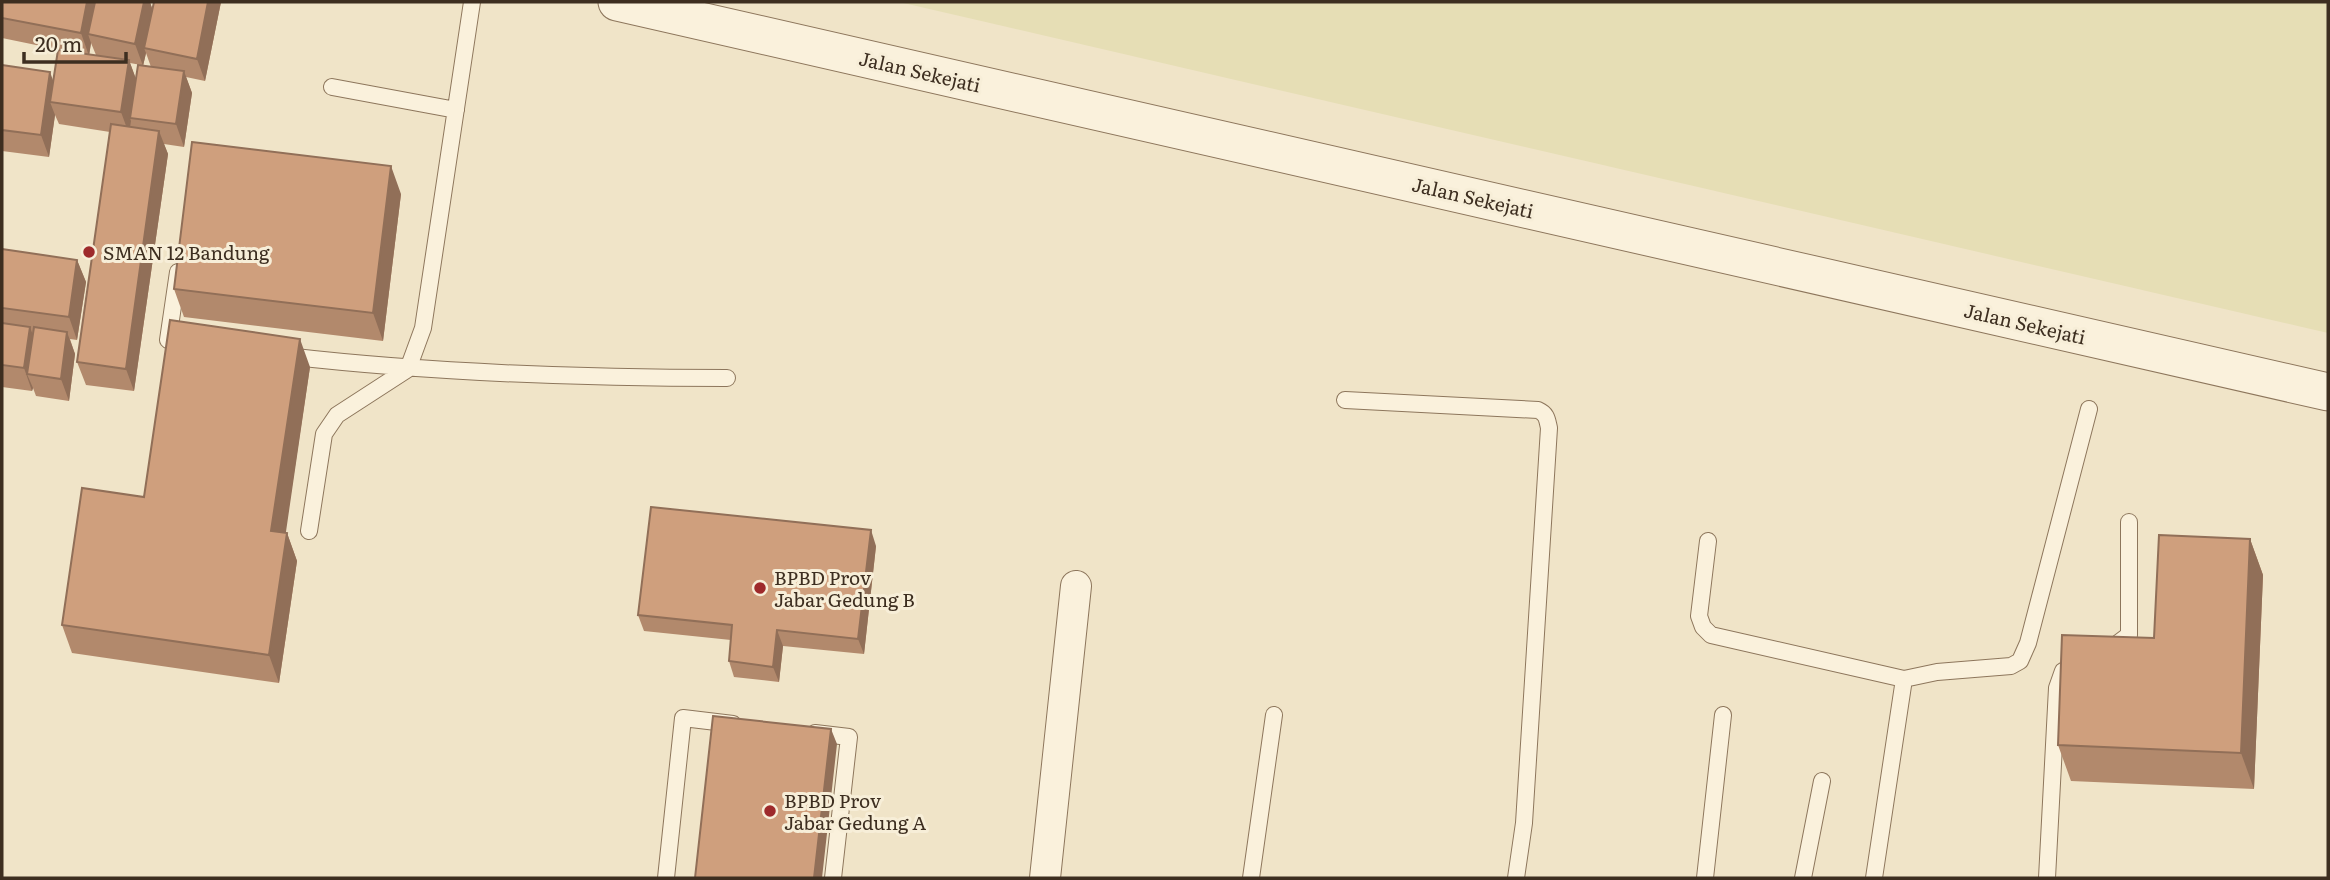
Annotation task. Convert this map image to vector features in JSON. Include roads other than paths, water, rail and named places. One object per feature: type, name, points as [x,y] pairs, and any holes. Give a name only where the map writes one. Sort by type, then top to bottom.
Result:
[{"type":"street","name":"Jalan Sekejati","points":[[617,2],[2328,392]]},
{"type":"street","points":[[1045,878],[1076,586]]},
{"type":"lane","points":[[309,531],[324,434],[337,415],[408,369],[423,328],[472,2]]},
{"type":"lane","points":[[332,87],[456,110]]},
{"type":"lane","points":[[180,262],[167,348],[190,345]]},
{"type":"lane","points":[[272,355],[408,369],[615,378],[727,378]]},
{"type":"lane","points":[[1345,400],[1538,410],[1547,418],[1549,428],[1524,823],[1516,878]]},
{"type":"lane","points":[[1708,541],[1699,616],[1706,632],[1711,635],[1904,679],[1937,672],[2011,666],[2020,661],[2028,643],[2089,409]]},
{"type":"lane","points":[[2047,878],[2057,688],[2063,671],[2108,650],[2129,635],[2129,522]]},
{"type":"lane","points":[[1874,878],[1904,679]]},
{"type":"lane","points":[[1251,878],[1274,715]]},
{"type":"lane","points":[[1705,878],[1723,715]]},
{"type":"lane","points":[[666,878],[683,719],[752,726]]},
{"type":"lane","points":[[794,731],[849,737],[833,878]]},
{"type":"lane","points":[[1802,878],[1822,781]]},
{"type":"place","name":"SMAN 12 Bandung","points":[[89,252]]},
{"type":"place","name":"BPBD Prov Jabar Gedung B","points":[[760,588]]},
{"type":"place","name":"BPBD Prov Jabar Gedung A","points":[[770,811]]}]
